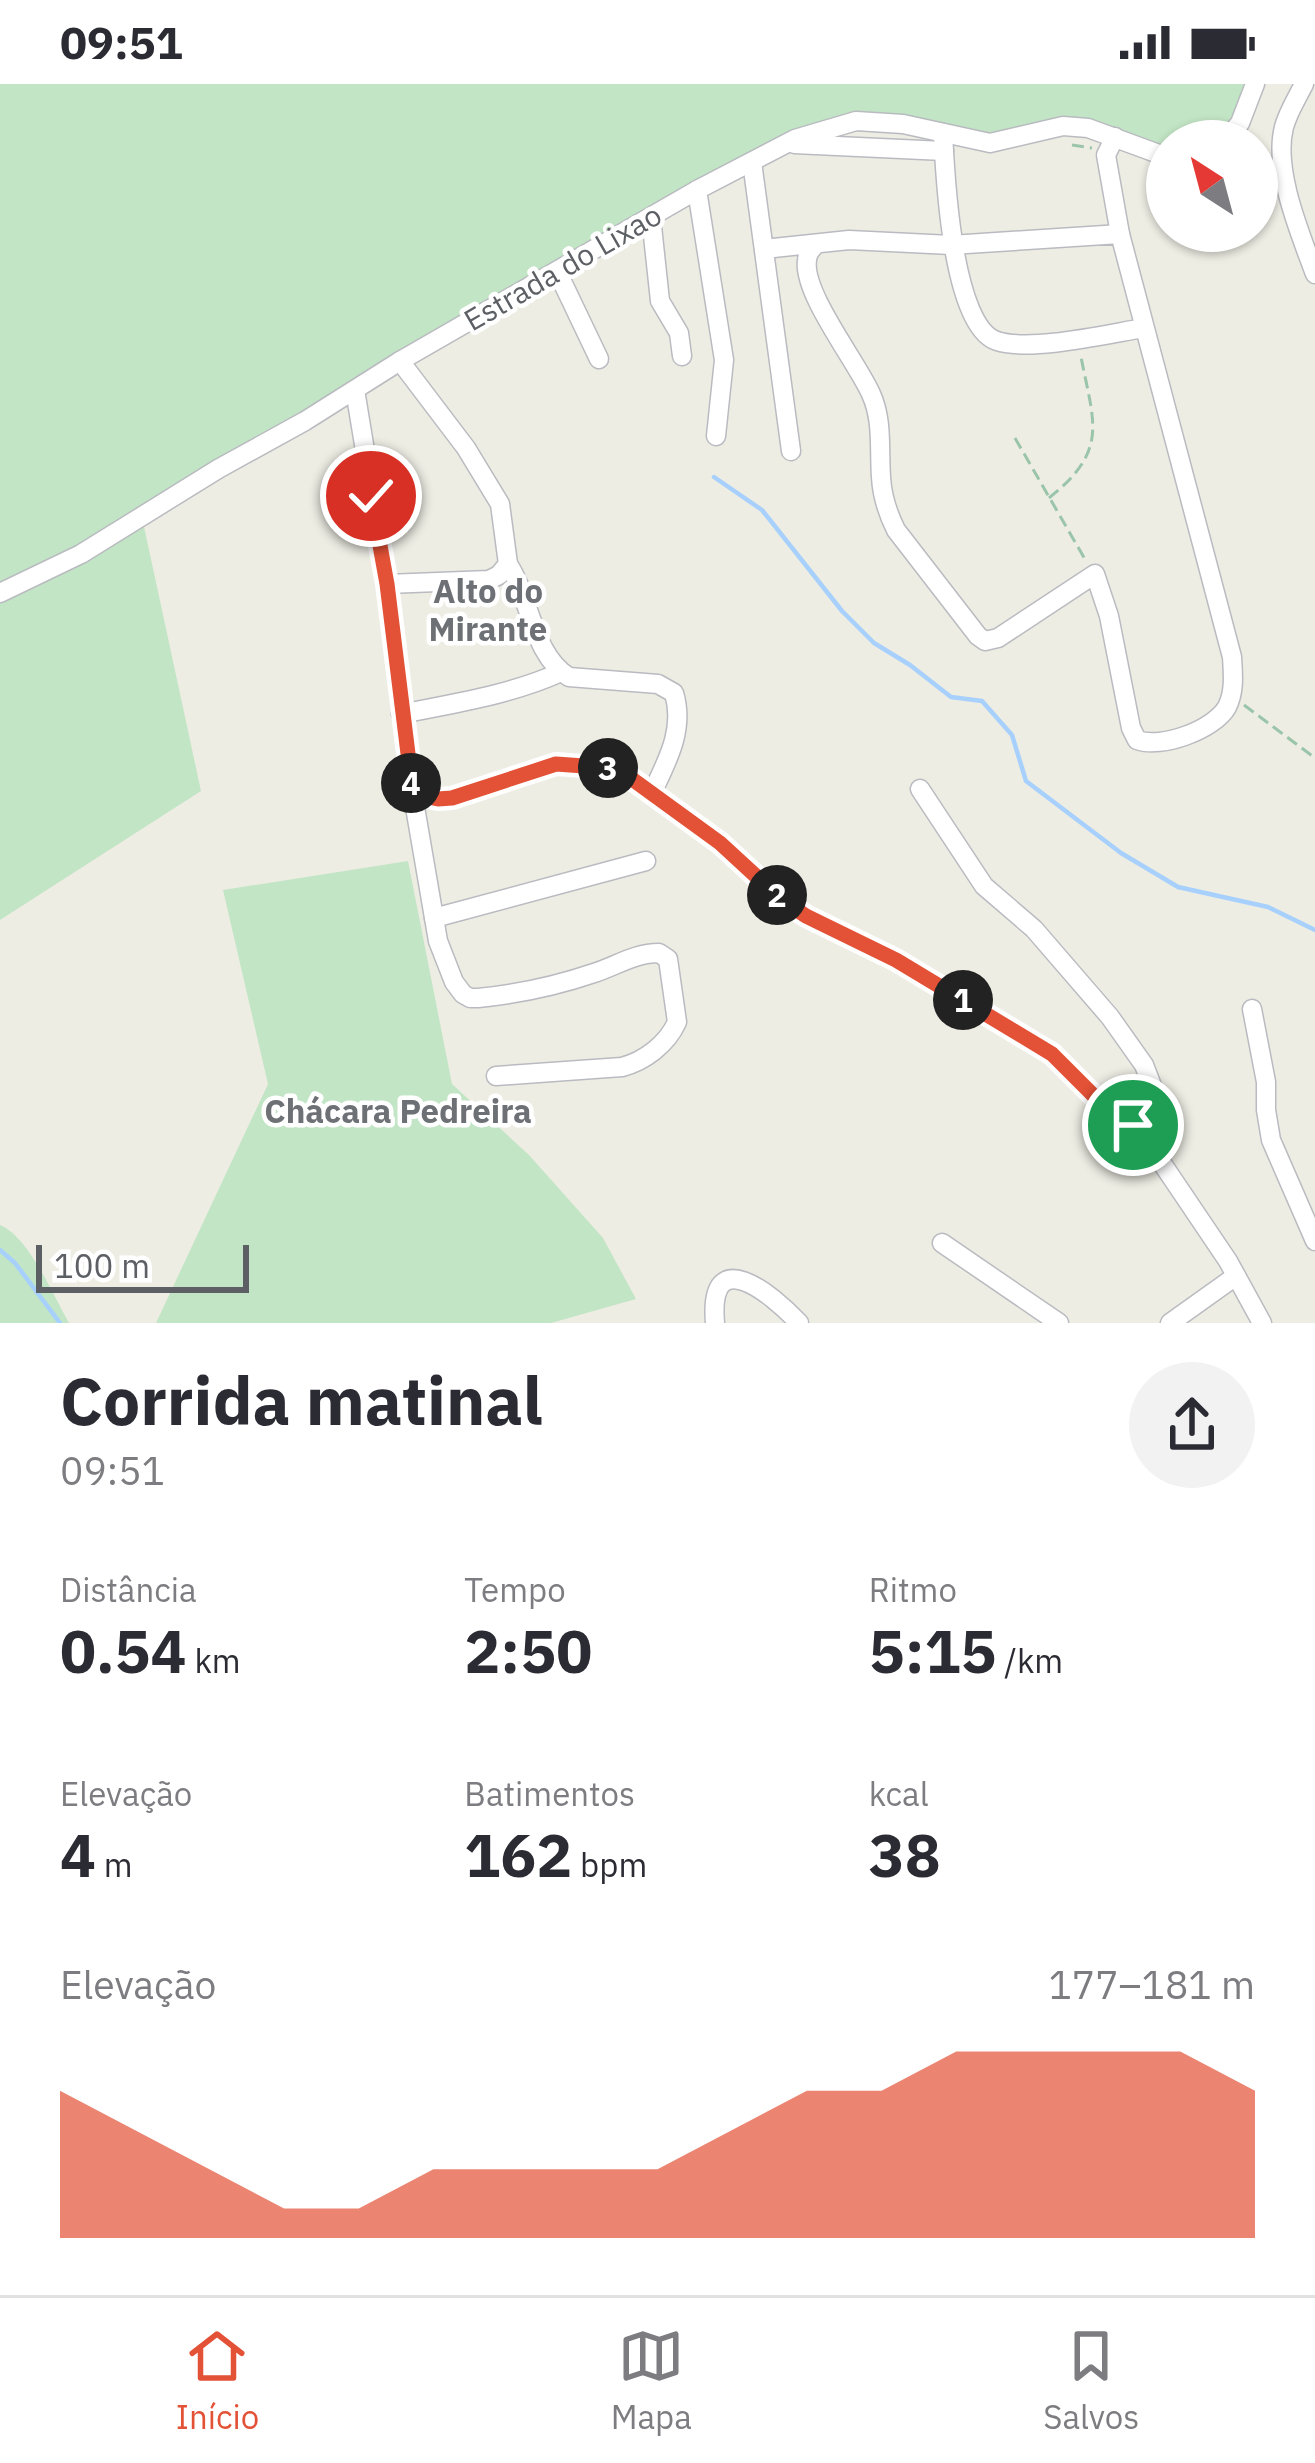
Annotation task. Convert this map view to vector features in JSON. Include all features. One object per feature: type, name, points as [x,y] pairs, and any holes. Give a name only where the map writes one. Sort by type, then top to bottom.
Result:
[{"type":"street","points":[[1241,120],[1255,84]]},
{"type":"street","points":[[1304,84],[1282,131],[1283,155],[1294,218],[1315,274]]},
{"type":"street","name":"Estrada do Lixao","points":[[0,593],[81,554],[400,361],[784,144],[856,121],[903,124],[943,142],[990,143],[1063,126],[1088,128],[1146,151]]},
{"type":"street","points":[[816,244],[807,262],[808,274],[875,405],[881,476],[896,530],[985,641],[998,638],[1095,574],[1109,616],[1131,728],[1137,740],[1167,742],[1206,726],[1225,710],[1231,695],[1232,657],[1120,235],[1106,155],[1115,137]]},
{"type":"street","points":[[943,142],[951,245],[971,310],[989,338],[1014,343],[1144,328]]},
{"type":"street","points":[[752,162],[791,451]]},
{"type":"street","points":[[698,190],[724,361],[716,436]]},
{"type":"street","points":[[651,217],[660,301],[679,333],[682,356]]},
{"type":"street","points":[[764,249],[849,241],[951,245],[1120,235]]},
{"type":"street","points":[[557,271],[599,359]]},
{"type":"street","points":[[400,361],[466,448],[500,504],[508,564],[548,654],[561,672],[569,677],[658,684],[674,693],[679,712],[676,736],[652,793]]},
{"type":"street","points":[[355,390],[387,584],[413,794],[434,918],[454,982],[470,998],[508,995],[594,973],[642,954],[658,952],[668,959],[676,1022],[649,1056],[622,1067],[496,1076]]},
{"type":"street","points":[[387,584],[489,580],[508,564]]},
{"type":"street","points":[[401,714],[503,694],[561,672]]},
{"type":"street","points":[[413,794],[452,798],[556,764],[612,768],[720,843],[806,916],[896,960],[1052,1054],[1145,1138],[1262,1323]]},
{"type":"street","points":[[920,789],[984,886],[1034,929],[1110,1017],[1144,1065],[1154,1091],[1145,1138]]},
{"type":"street","points":[[434,918],[646,861]]},
{"type":"street","points":[[1252,1009],[1271,1140],[1315,1241]]},
{"type":"street","points":[[942,1243],[1059,1323]]},
{"type":"street","points":[[1170,1323],[1236,1276]]},
{"type":"street","points":[[715,1323],[713,1303],[718,1289],[740,1280],[766,1291],[799,1323]]},
{"type":"path","points":[[1049,498],[1076,476],[1093,442],[1077,338]]},
{"type":"path","points":[[1015,438],[1095,574]]},
{"type":"path","points":[[1231,695],[1315,758]]},
{"type":"green space","points":[[0,84],[1245,84],[1229,120],[1146,120],[1146,140],[1096,123],[993,137],[830,120],[83,546],[0,585]]},
{"type":"green space","points":[[143,522],[201,791],[0,920],[0,597]]},
{"type":"green space","points":[[408,861],[452,1084],[529,1155],[603,1238],[636,1299],[551,1323],[156,1323],[268,1084],[223,890]]},
{"type":"green space","points":[[0,1225],[21,1241],[69,1323],[0,1323]]},
{"type":"waterway","points":[[714,477],[762,510],[842,611],[874,643],[951,697],[982,701],[1012,735],[1026,781],[1121,853],[1178,887],[1268,907],[1315,930]]},
{"type":"waterway","points":[[0,1250],[60,1323]]},
{"type":"district","name":"Alto do Mirante","points":[[488,610]]},
{"type":"district","name":"Chácara Pedreira","points":[[398,1111]]},
{"type":"route","points":[[371,496],[413,794],[452,798],[556,764],[612,768],[720,843],[782,900],[896,960],[1052,1054],[1099,1101],[1133,1125]]}]
